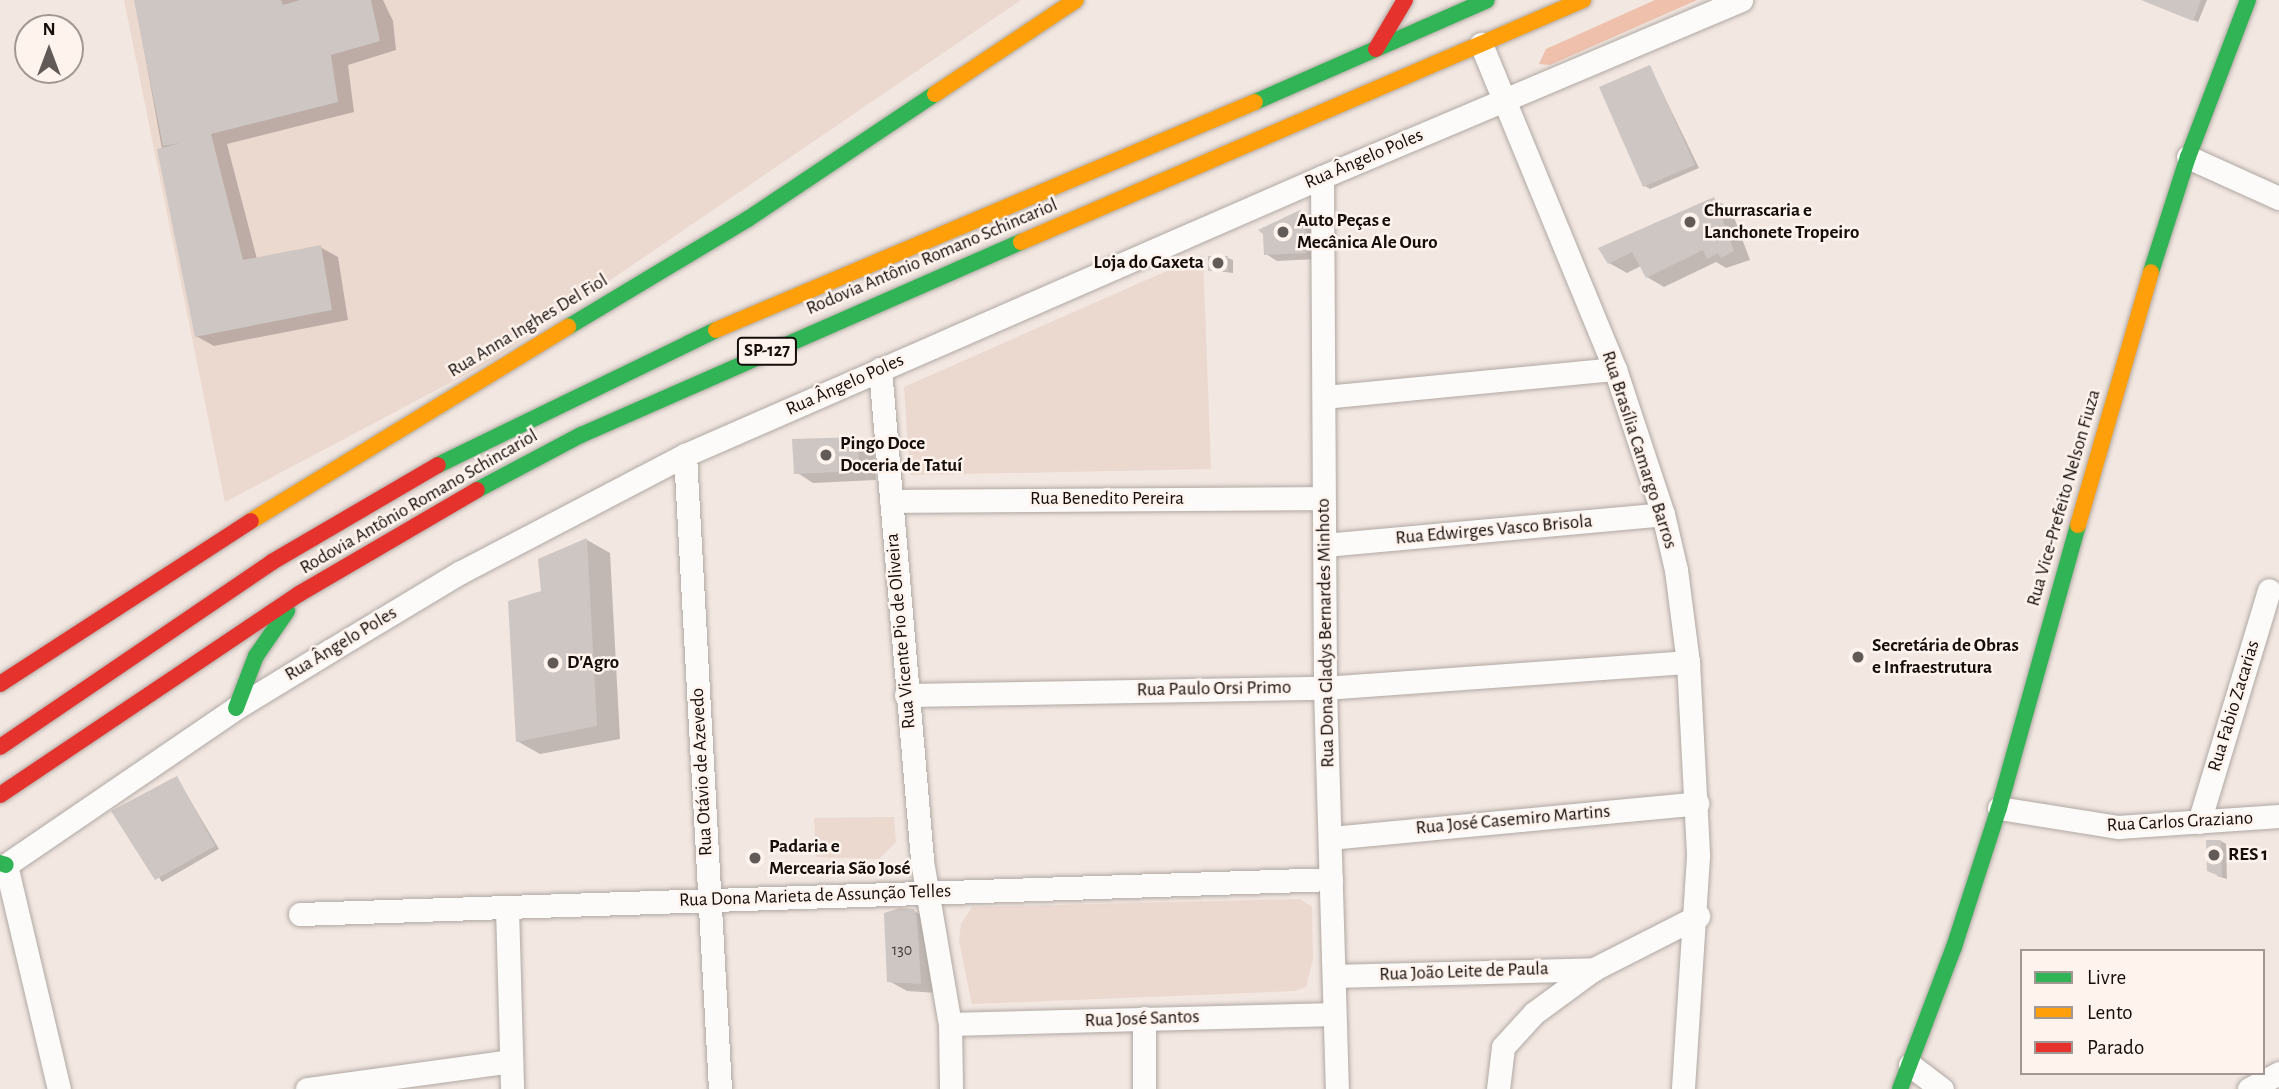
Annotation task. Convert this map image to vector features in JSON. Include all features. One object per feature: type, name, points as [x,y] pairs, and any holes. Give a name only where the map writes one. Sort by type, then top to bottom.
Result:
[{"type":"main road","name":"Rua Anna Inghes Del Fiol","points":[[0,684],[315,478],[748,219],[1076,0]]},
{"type":"main road","points":[[1376,49],[1405,0]]},
{"type":"main road","name":"Rodovia Antônio Romano Schincariol","points":[[0,747],[272,562],[430,469],[560,402],[731,323],[1487,0]]},
{"type":"main road","name":"Rodovia Antônio Romano Schincariol","points":[[0,795],[299,594],[449,505],[666,396],[1583,0]]},
{"type":"main road","name":"Rua Vice-Prefeito Nelson Fiuza","points":[[1900,1089],[1999,808],[2134,326],[2188,157],[2248,0]]},
{"type":"main road","points":[[236,708],[256,656],[299,594]]},
{"type":"street","name":"Rua Ângelo Poles","points":[[2,866],[236,708],[461,572],[685,455],[1321,177],[1741,0]]},
{"type":"street","name":"Rua Brasília Camargo Barros","points":[[1480,44],[1615,369],[1663,514],[1688,662],[1697,803],[1698,916],[1683,1089]]},
{"type":"street","points":[[2188,157],[2279,198]]},
{"type":"street","name":"Rua Dona Gladys Bernardes Minhoto","points":[[1321,177],[1325,688],[1337,1089]]},
{"type":"street","name":"Rua Vicente Pio de Oliveira","points":[[880,369],[906,695],[927,892],[950,1024],[951,1089]]},
{"type":"street","points":[[1324,397],[1615,369]]},
{"type":"street","name":"Rua Otávio de Azevedo","points":[[685,455],[720,1089]]},
{"type":"street","name":"Rua Benedito Pereira","points":[[891,501],[1323,498]]},
{"type":"street","name":"Rua Edwirges Vasco Brisola","points":[[1325,545],[1663,514]]},
{"type":"street","name":"Rua Fabio Zacarias","points":[[2199,822],[2269,590]]},
{"type":"street","name":"Rua Paulo Orsi Primo","points":[[906,695],[1325,688],[1688,662]]},
{"type":"street","name":"Rua José Casemiro Martins","points":[[1330,838],[1697,803]]},
{"type":"street","name":"Rua Carlos Graziano","points":[[1999,808],[2090,826],[2279,816]]},
{"type":"street","points":[[2,866],[59,1089]]},
{"type":"street","name":"Rua Dona Marieta de Assunção Telles","points":[[300,914],[1331,879]]},
{"type":"street","points":[[507,907],[512,1089]]},
{"type":"street","name":"Rua João Leite de Paula","points":[[1498,1089],[1503,1047],[1515,1030],[1594,969],[1698,916]]},
{"type":"street","name":"Rua João Leite de Paula","points":[[1334,975],[1594,969]]},
{"type":"street","name":"Rua José Santos","points":[[950,1024],[1334,1014]]},
{"type":"street","points":[[1144,1018],[1144,1089]]},
{"type":"street","points":[[307,1089],[511,1061]]},
{"type":"street","points":[[1910,1065],[1942,1089]]},
{"type":"street","points":[[2249,1089],[2279,1073]]},
{"type":"shaded area","points":[[124,0],[1021,0],[493,360],[225,502]]},
{"type":"shaded area","points":[[1655,0],[1697,0],[1550,65],[1539,64],[1546,49]]},
{"type":"shaded area","points":[[1203,255],[1211,469],[910,475],[904,387]]},
{"type":"shaded area","points":[[894,817],[896,842],[879,859],[816,857],[814,818]]},
{"type":"shaded area","points":[[1300,899],[1312,907],[1313,959],[1306,987],[1295,991],[972,1004],[959,941],[961,924],[972,907]]},
{"type":"building","points":[[134,0],[281,0],[283,5],[300,0],[371,0],[380,41],[331,55],[338,102],[211,134],[243,260],[321,245],[332,310],[195,337],[157,149],[180,143],[163,146]]},
{"type":"building","points":[[2141,0],[2201,0],[2193,21]]},
{"type":"building","points":[[1650,65],[1695,165],[1643,187],[1599,87]]},
{"type":"building","name":"Churrascaria e Lanchonete Tropeiro","points":[[1714,197],[1734,251],[1721,258],[1718,253],[1707,259],[1703,250],[1646,278],[1632,252],[1608,264],[1598,248]]},
{"type":"building","name":"Auto Peças e Mecânica Ale Ouro","points":[[1300,210],[1305,216],[1306,253],[1264,255],[1263,234],[1258,230]]},
{"type":"building","name":"Loja do Gaxeta","points":[[1208,256],[1228,256],[1228,271],[1208,271]]},
{"type":"building","name":"Pingo Doce Doceria de Tatuí","points":[[857,437],[860,471],[794,474],[792,439]]},
{"type":"building","name":"D'Agro","points":[[587,538],[597,726],[516,742],[508,601],[541,591],[538,559]]},
{"type":"building","points":[[177,776],[215,846],[155,880],[111,811]]},
{"type":"building","name":"RES 1","points":[[2206,840],[2221,840],[2222,877],[2207,871]]},
{"type":"building","points":[[900,908],[914,909],[917,917],[921,984],[887,982],[884,913]]},
{"type":"traffic: fast","points":[[1255,102],[1487,0]]},
{"type":"traffic: fast","points":[[2151,272],[2188,157],[2248,0]]},
{"type":"traffic: fast","points":[[568,327],[748,219],[935,94]]},
{"type":"traffic: fast","points":[[477,490],[581,435],[1021,242]]},
{"type":"traffic: fast","points":[[438,465],[716,330]]},
{"type":"traffic: fast","points":[[1900,1089],[1954,947],[1999,808],[2078,525]]},
{"type":"traffic: fast","points":[[236,708],[256,656],[287,611]]},
{"type":"traffic: fast","points":[[0,863],[6,865]]},
{"type":"traffic: slow","points":[[935,94],[1076,0]]},
{"type":"traffic: slow","points":[[1021,242],[1583,0]]},
{"type":"traffic: slow","points":[[716,330],[1255,102]]},
{"type":"traffic: slow","points":[[2078,525],[2151,272]]},
{"type":"traffic: slow","points":[[251,521],[568,327]]},
{"type":"traffic: jam","points":[[1376,49],[1405,0]]},
{"type":"traffic: jam","points":[[0,747],[272,562],[438,465]]},
{"type":"traffic: jam","points":[[0,795],[299,594],[477,490]]},
{"type":"traffic: jam","points":[[0,684],[251,521]]},
{"type":"place","name":"Churrascaria e Lanchonete Tropeiro","points":[[1690,222]]},
{"type":"place","name":"Auto Peças e Mecânica Ale Ouro","points":[[1283,232]]},
{"type":"place","name":"Loja do Gaxeta","points":[[1218,263]]},
{"type":"place","name":"Pingo Doce Doceria de Tatuí","points":[[826,455]]},
{"type":"place","name":"Secretária de Obras e Infraestrutura","points":[[1858,657]]},
{"type":"place","name":"D'Agro","points":[[553,663]]},
{"type":"place","name":"RES 1","points":[[2214,855]]},
{"type":"place","name":"Padaria e Mercearia São José","points":[[755,858]]}]
